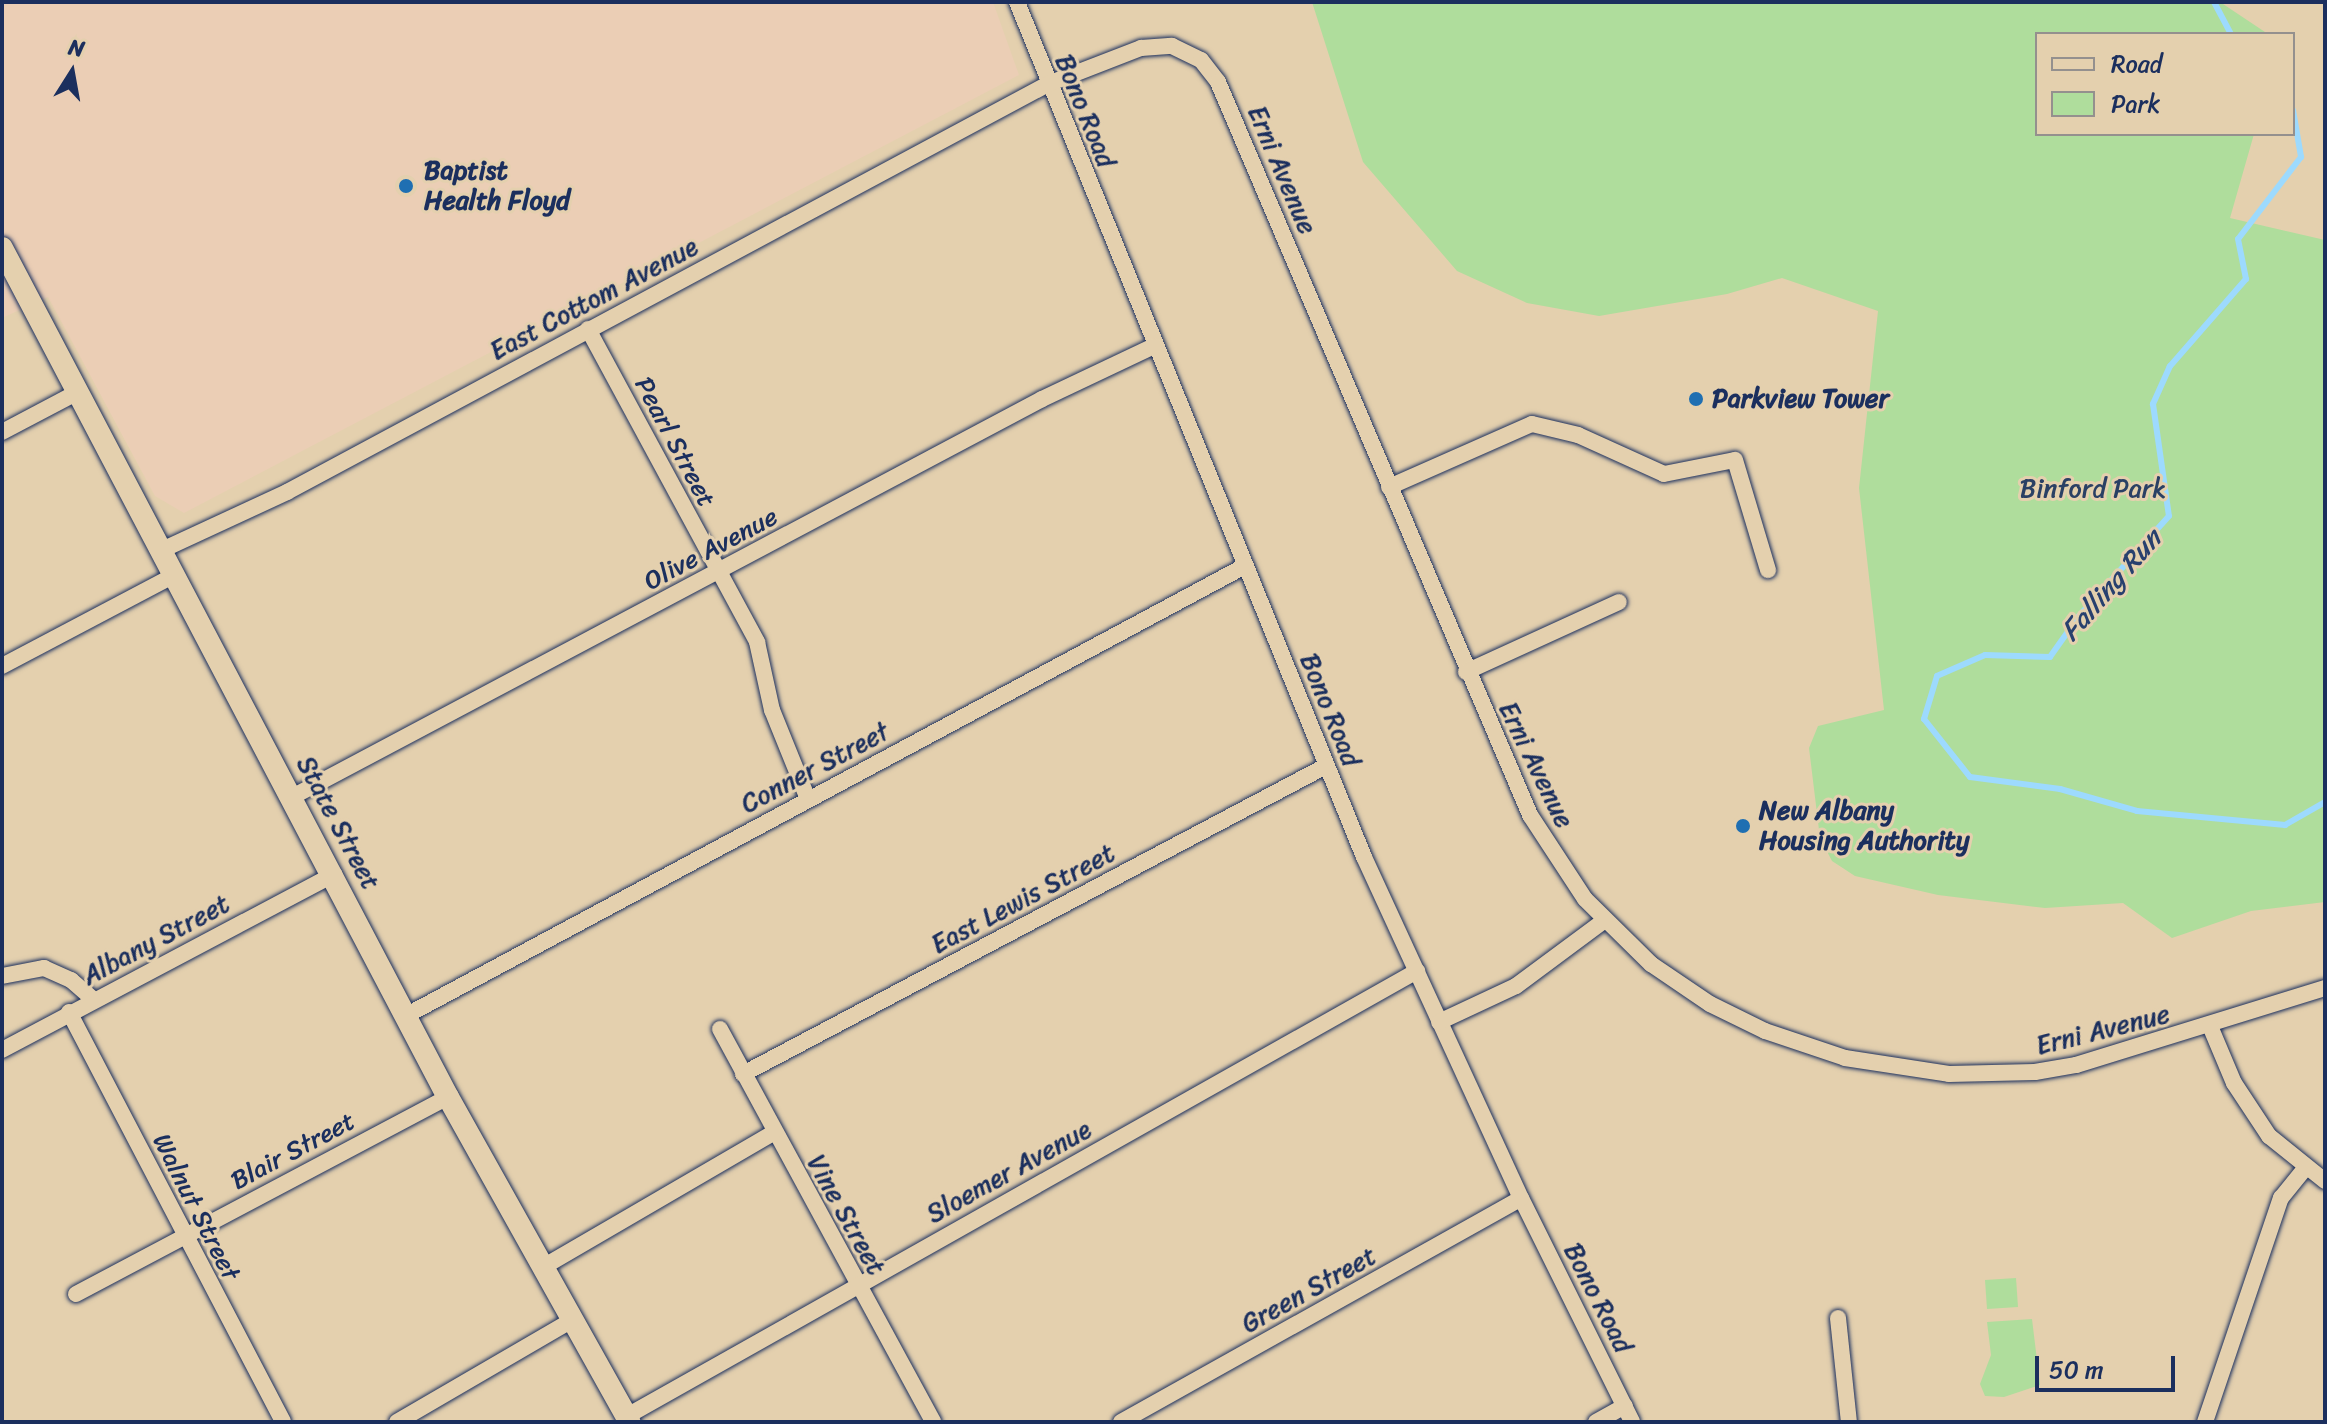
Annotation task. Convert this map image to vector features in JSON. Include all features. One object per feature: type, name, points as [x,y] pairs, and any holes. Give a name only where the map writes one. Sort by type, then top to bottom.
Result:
[{"type":"main road","name":"State Street","points":[[2,248],[173,576],[409,1014],[448,1097],[628,1419]]},
{"type":"street","name":"Bono Road","points":[[1017,2],[1326,766],[1521,1198],[1632,1422]]},
{"type":"street","name":"Erni Avenue","points":[[1048,84],[1157,46],[1188,50],[1211,70],[1466,672],[1530,815],[1562,869],[1605,920],[1651,964],[1710,1004],[1780,1037],[1886,1067],[1949,1074],[2035,1072],[2137,1049],[2325,988]]},
{"type":"street","name":"East Cottom Avenue","points":[[160,551],[287,492],[1048,84]]},
{"type":"street","name":"Pearl Street","points":[[588,329],[757,642],[772,710],[808,799]]},
{"type":"street","name":"Olive Avenue","points":[[292,797],[1042,399],[1154,346]]},
{"type":"street","points":[[2,432],[76,393]]},
{"type":"street","points":[[1389,487],[1532,424],[1578,435],[1664,474],[1735,460],[1768,570]]},
{"type":"street","name":"Conner Street","points":[[409,1014],[1245,566]]},
{"type":"street","points":[[2,666],[173,576]]},
{"type":"street","points":[[1466,672],[1619,602]]},
{"type":"street","name":"East Lewis Street","points":[[743,1074],[1326,766]]},
{"type":"street","name":"Albany Street","points":[[2,1050],[334,874]]},
{"type":"street","points":[[1439,1022],[1516,986],[1605,920]]},
{"type":"street","points":[[2,976],[44,968],[71,980],[94,1000]]},
{"type":"street","name":"Sloemer Avenue","points":[[628,1419],[858,1284],[1417,971]]},
{"type":"street","name":"Walnut Street","points":[[69,1012],[183,1237],[283,1422]]},
{"type":"street","points":[[2210,1026],[2249,1109],[2269,1136],[2325,1181]]},
{"type":"street","name":"Vine Street","points":[[720,1029],[773,1133],[933,1422]]},
{"type":"street","name":"Blair Street","points":[[76,1294],[448,1097]]},
{"type":"street","points":[[543,1267],[773,1133]]},
{"type":"street","points":[[2205,1422],[2281,1198],[2305,1168]]},
{"type":"street","name":"Green Street","points":[[1121,1422],[1521,1198]]},
{"type":"street","points":[[1838,1318],[1849,1422]]},
{"type":"street","points":[[397,1422],[572,1320]]},
{"type":"street","points":[[1596,1422],[1625,1406]]},
{"type":"shaded area","name":"Baptist Health Floyd","points":[[2,2],[993,2],[1019,75],[184,513],[155,496],[48,297],[2,318]]},
{"type":"green space","name":"Binford Park","points":[[1312,2],[2220,2],[2265,32],[2035,32],[2035,136],[2253,136],[2230,218],[2325,240],[2325,902],[2251,911],[2172,938],[2123,903],[2045,908],[1938,895],[1855,876],[1832,861],[1820,838],[1809,748],[1818,726],[1884,710],[1859,488],[1878,311],[1782,278],[1727,294],[1599,316],[1527,303],[1457,271],[1363,162]]},
{"type":"green space","points":[[2016,1278],[2018,1307],[1987,1309],[1985,1280]]},
{"type":"green space","points":[[2032,1319],[2040,1385],[2004,1397],[1985,1396],[1980,1384],[1991,1355],[1987,1322]]},
{"type":"waterway","name":"Falling Run","points":[[2214,2],[2230,32]]},
{"type":"waterway","name":"Falling Run","points":[[2295,122],[2301,157],[2238,239],[2246,279],[2170,366],[2153,404],[2169,516],[2079,616],[2050,657],[1985,655],[1937,676],[1924,719],[1970,777],[2060,789],[2137,811],[2285,825],[2325,802]]},
{"type":"place","name":"Baptist Health Floyd","points":[[406,186]]},
{"type":"place","name":"Parkview Tower","points":[[1696,399]]},
{"type":"place","name":"New Albany Housing Authority","points":[[1743,826]]}]
